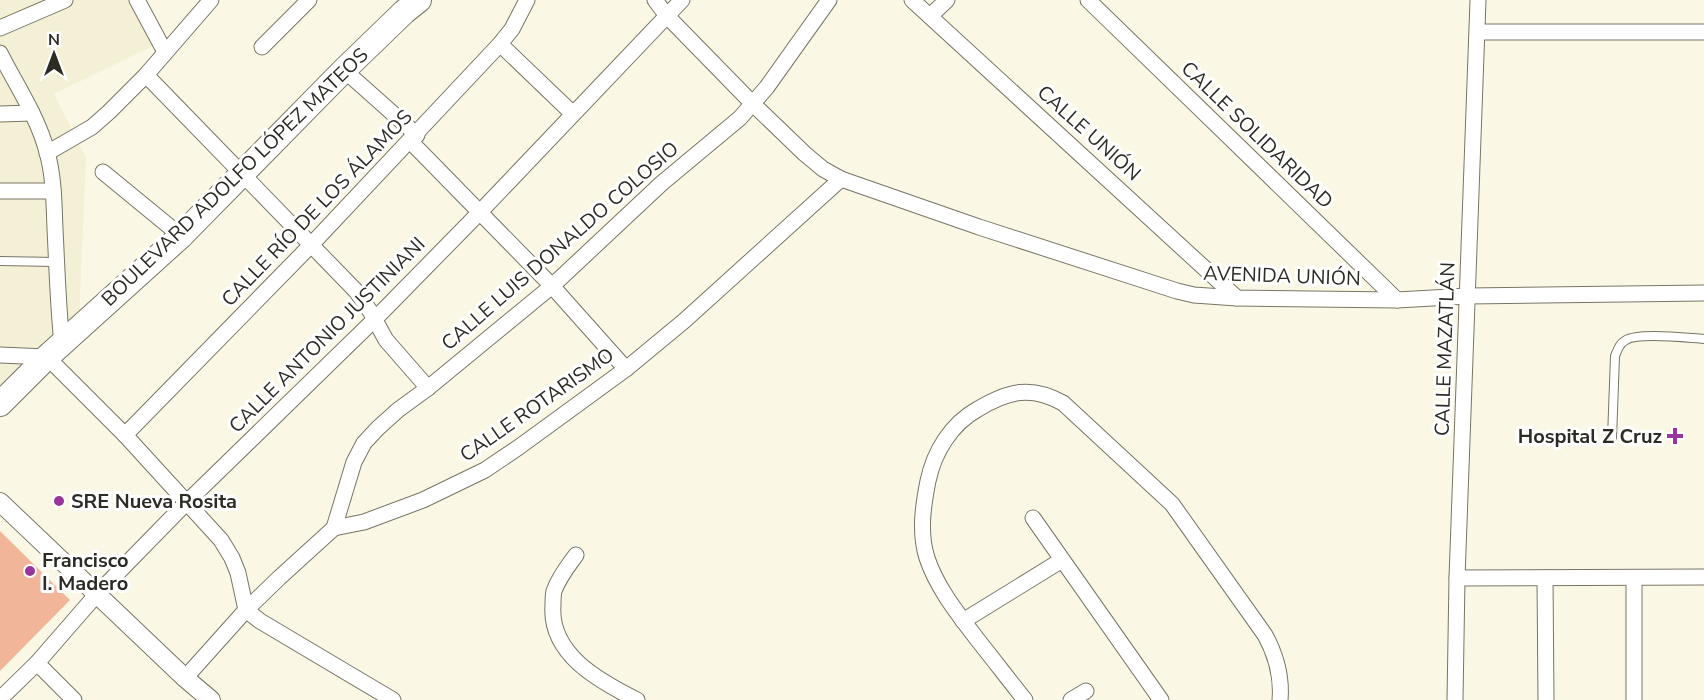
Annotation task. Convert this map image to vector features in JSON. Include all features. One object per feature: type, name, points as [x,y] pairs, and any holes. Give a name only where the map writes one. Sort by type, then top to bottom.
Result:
[{"type":"main road","name":"BOULEVARD ADOLFO LÓPEZ MATEOS","points":[[0,404],[55,350],[181,236],[344,70],[419,0]]},
{"type":"street","points":[[0,28],[65,0]]},
{"type":"street","points":[[137,0],[165,52]]},
{"type":"street","points":[[48,153],[92,127],[109,112],[146,75],[211,0]]},
{"type":"street","points":[[262,47],[309,0]]},
{"type":"street","name":"CALLE RÍO DE LOS ÁLAMOS","points":[[125,435],[310,246],[501,45],[527,0]]},
{"type":"street","name":"AVENIDA UNIÓN","points":[[655,0],[667,16],[753,104],[823,169],[841,178],[979,227],[1177,291],[1194,295],[1237,298],[1397,300],[1468,296],[1704,293]]},
{"type":"street","name":"CALLE ANTONIO JUSTINIANI","points":[[0,699],[37,663],[97,594],[187,502],[374,320],[682,0]]},
{"type":"street","name":"CALLE LUIS DONALDO COLOSIO","points":[[334,528],[354,462],[364,443],[378,428],[552,286],[663,183],[740,118],[786,61],[829,0]]},
{"type":"street","name":"CALLE UNIÓN","points":[[912,0],[1237,298]]},
{"type":"street","points":[[930,16],[947,0]]},
{"type":"street","name":"CALLE SOLIDARIDAD","points":[[1088,0],[1397,300]]},
{"type":"street","name":"CALLE MAZATLÁN","points":[[1455,700],[1457,578],[1478,0]]},
{"type":"street","points":[[1478,32],[1704,32]]},
{"type":"street","points":[[501,45],[573,114]]},
{"type":"street","points":[[0,53],[32,113],[48,153],[53,191],[56,262],[55,350],[125,435],[221,540],[238,573],[246,610],[260,621],[393,700]]},
{"type":"street","points":[[344,70],[414,138],[626,369]]},
{"type":"street","points":[[146,75],[356,291],[386,340],[428,388]]},
{"type":"street","points":[[0,114],[32,113]]},
{"type":"street","points":[[103,172],[181,236]]},
{"type":"street","name":"CALLE ROTARISMO","points":[[334,528],[364,522],[423,500],[485,470],[626,369],[684,321],[841,178]]},
{"type":"street","points":[[0,191],[53,191]]},
{"type":"street","points":[[0,355],[55,350]]},
{"type":"street","points":[[1025,700],[947,598],[927,557],[922,529],[924,501],[931,466],[946,436],[970,413],[990,401],[1032,391],[1048,395],[1063,403],[1172,504],[1274,652],[1279,672],[1280,700]]},
{"type":"street","points":[[0,502],[211,700]]},
{"type":"street","points":[[1033,518],[1161,700]]},
{"type":"street","points":[[185,678],[246,610],[334,528]]},
{"type":"street","points":[[576,555],[562,575],[554,592],[552,614],[556,631],[564,648],[579,665],[599,680],[637,700]]},
{"type":"street","points":[[963,621],[1062,560]]},
{"type":"street","points":[[1457,578],[1704,577]]},
{"type":"street","points":[[1545,578],[1546,700]]},
{"type":"street","points":[[1634,578],[1634,700]]},
{"type":"street","points":[[37,663],[74,700]]},
{"type":"street","points":[[1071,700],[1086,690]]},
{"type":"lane","points":[[0,261],[56,262]]},
{"type":"lane","points":[[1612,438],[1615,356],[1619,345],[1628,338],[1643,336],[1704,339]]},
{"type":"shaded area","points":[[0,0],[144,0],[165,40],[54,94],[86,157],[79,321],[0,391]]},
{"type":"shaded area","points":[[0,531],[70,600],[0,671]]},
{"type":"place","name":"Hospital Z Cruz","points":[[1675,436]]},
{"type":"place","name":"SRE Nueva Rosita","points":[[59,501]]},
{"type":"place","name":"Francisco I. Madero","points":[[30,571]]}]
